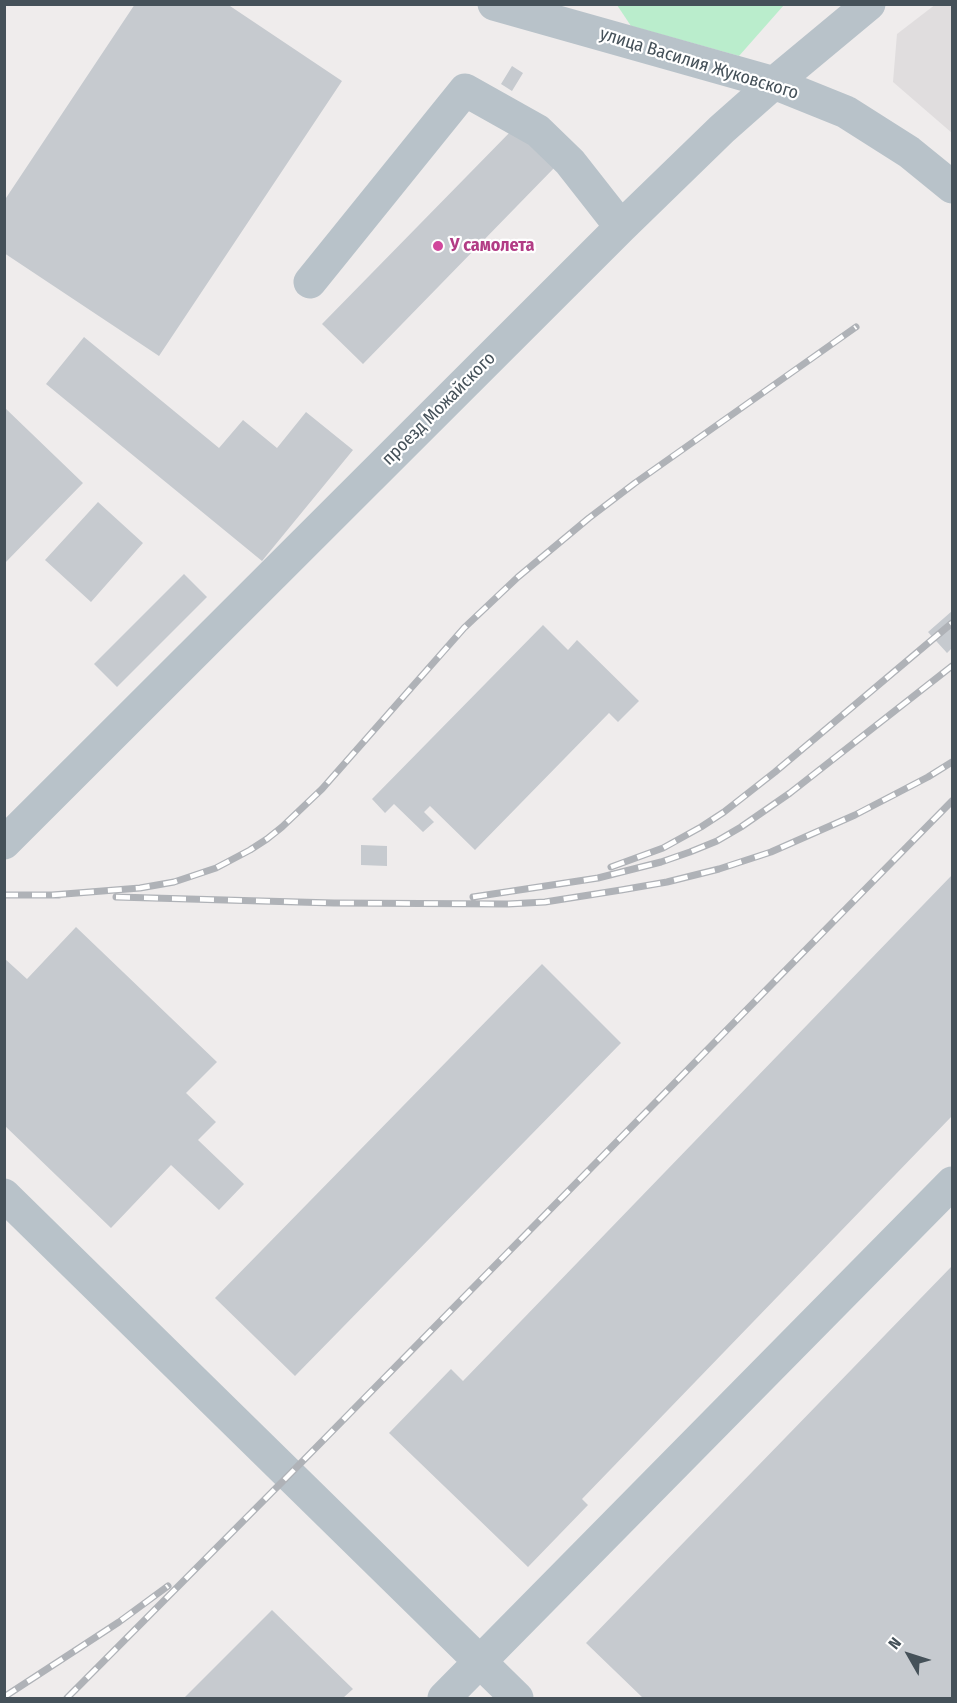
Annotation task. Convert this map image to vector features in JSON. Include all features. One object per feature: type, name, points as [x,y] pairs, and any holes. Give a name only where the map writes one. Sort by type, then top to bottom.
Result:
[{"type":"street","name":"улица Василия Жуковского","points":[[494,4],[774,83],[846,112],[909,152],[952,187]]},
{"type":"street","name":"проезд Можайского","points":[[4,843],[722,129],[868,4]]},
{"type":"street","points":[[310,282],[465,90],[538,131],[570,162],[621,228]]},
{"type":"street","points":[[444,1698],[952,1183]]},
{"type":"street","points":[[4,1195],[517,1698]]},
{"type":"shaded area","points":[[936,4],[952,5],[952,133],[893,82],[897,34]]},
{"type":"green space","points":[[617,5],[784,5],[739,56],[631,26]]},
{"type":"building","points":[[135,4],[227,4],[342,81],[159,356],[4,253],[4,201]]},
{"type":"building","points":[[512,66],[523,73],[512,91],[501,84]]},
{"type":"building","name":"У самолета","points":[[514,128],[555,167],[363,364],[322,324]]},
{"type":"building","points":[[84,337],[219,448],[243,420],[277,448],[306,412],[353,450],[262,561],[46,384]]},
{"type":"building","points":[[4,407],[83,483],[4,564]]},
{"type":"building","points":[[98,502],[143,543],[91,602],[45,560]]},
{"type":"building","points":[[184,574],[207,597],[117,687],[94,664]]},
{"type":"building","points":[[952,611],[952,648],[947,653],[928,632]]},
{"type":"building","points":[[543,625],[568,650],[577,640],[639,701],[618,722],[609,713],[475,850],[430,806],[424,812],[434,822],[423,832],[394,804],[385,813],[372,799]]},
{"type":"building","points":[[361,845],[387,846],[387,866],[361,865]]},
{"type":"building","points":[[952,875],[952,1116],[582,1499],[588,1505],[528,1567],[389,1433],[451,1369],[463,1381]]},
{"type":"building","points":[[76,927],[217,1062],[186,1093],[216,1122],[198,1140],[244,1184],[219,1210],[171,1165],[111,1228],[4,1125],[4,958],[27,979]]},
{"type":"building","points":[[542,964],[621,1043],[295,1376],[215,1298]]},
{"type":"building","points":[[952,1266],[952,1698],[643,1698],[586,1643]]},
{"type":"building","points":[[272,1610],[353,1689],[343,1698],[184,1698]]},
{"type":"railway","points":[[52,895],[140,888],[174,882],[216,868],[267,839],[322,789],[464,628],[518,577],[635,483],[856,327]]},
{"type":"railway","points":[[611,867],[663,848],[724,812],[952,623]]},
{"type":"railway","points":[[473,897],[598,878],[661,862],[717,841],[790,793],[952,666]]},
{"type":"railway","points":[[116,897],[334,903],[508,904],[545,902],[621,890],[667,882],[719,869],[771,852],[855,815],[952,762]]},
{"type":"railway","points":[[67,1698],[952,801]]},
{"type":"railway","points":[[4,895],[59,895]]},
{"type":"railway","points":[[4,1697],[119,1622],[168,1586]]},
{"type":"place","name":"У самолета","points":[[438,246]]}]
